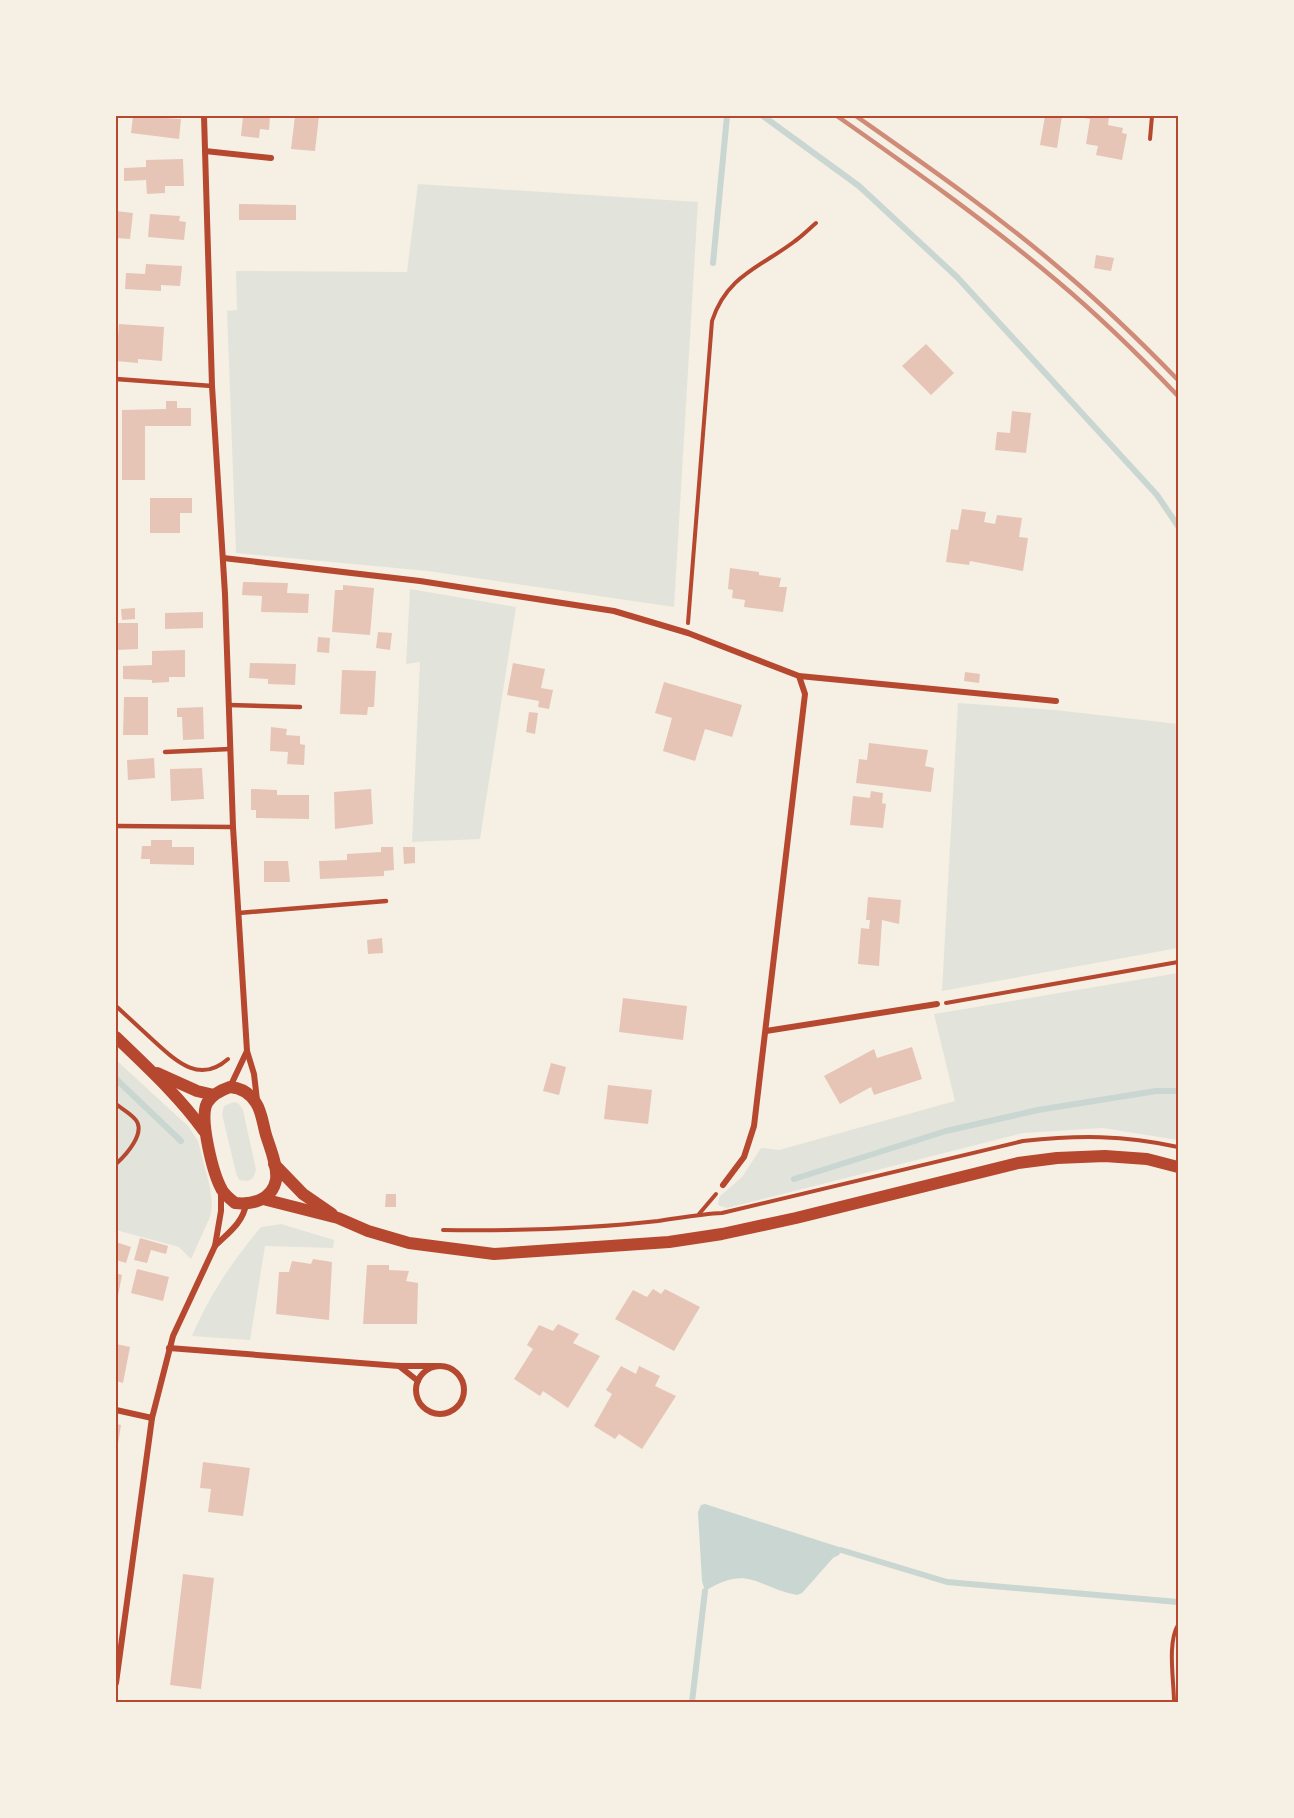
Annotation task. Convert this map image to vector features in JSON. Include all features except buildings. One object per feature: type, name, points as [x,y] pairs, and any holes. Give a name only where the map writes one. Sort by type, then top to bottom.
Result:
[{"type":"main road","points":[[116,1037],[191,1113],[206,1135]]},
{"type":"main road","points":[[152,1071],[197,1091],[214,1095]]},
{"type":"main road","points":[[263,1199],[276,1180],[274,1164],[257,1104],[239,1088],[230,1087],[214,1095],[207,1103],[204,1119],[206,1135],[222,1189],[235,1203],[246,1204],[263,1199],[338,1218],[368,1231],[409,1243],[494,1254],[669,1242],[722,1234],[1018,1163],[1057,1158],[1105,1156],[1147,1159],[1179,1167]]},
{"type":"main road","points":[[274,1164],[303,1194],[338,1218]]},
{"type":"street","points":[[204,116],[212,386],[223,558],[233,826],[247,1051],[254,1074],[257,1104]]},
{"type":"street","points":[[205,151],[271,158]]},
{"type":"street","points":[[223,558],[420,581],[614,611],[688,633],[799,676],[1056,701]]},
{"type":"street","points":[[723,1185],[744,1157],[754,1126],[805,694],[799,676]]},
{"type":"street","points":[[766,1031],[937,1004]]},
{"type":"street","points":[[230,1087],[247,1051]]},
{"type":"street","points":[[116,1683],[152,1418],[169,1348],[184,1309],[215,1246],[222,1189]]},
{"type":"street","points":[[215,1246],[241,1220],[246,1204]]},
{"type":"street","points":[[169,1348],[399,1366],[437,1366],[453,1369],[463,1381],[464,1396],[455,1409],[440,1414],[425,1409],[417,1396],[418,1381],[424,1372],[437,1366]]},
{"type":"street","points":[[399,1366],[418,1381]]},
{"type":"street","points":[[116,1410],[152,1418]]},
{"type":"lane","points":[[116,378],[212,386]]},
{"type":"lane","points":[[229,705],[300,707]]},
{"type":"lane","points":[[165,752],[230,749]]},
{"type":"lane","points":[[118,826],[233,826]]},
{"type":"lane","points":[[239,913],[386,901]]},
{"type":"path","points":[[1150,139],[1152,116]]},
{"type":"path","points":[[688,633],[712,321],[726,294],[740,278],[795,241],[816,223]]},
{"type":"path","points":[[937,1004],[1179,962]]},
{"type":"path","points":[[116,1006],[177,1061],[189,1068],[212,1069],[232,1054]]},
{"type":"path","points":[[116,1104],[137,1120],[139,1130],[127,1154],[116,1164]]},
{"type":"path","points":[[441,1230],[518,1231],[659,1221],[699,1214],[722,1213],[1023,1141],[1106,1136],[1179,1147]]},
{"type":"path","points":[[699,1214],[723,1185]]},
{"type":"path","points":[[1174,1702],[1173,1645],[1175,1631],[1179,1625]]},
{"type":"shaded area","points":[[418,184],[698,202],[674,607],[428,571],[236,553],[227,311],[237,310],[236,271],[407,272]]},
{"type":"shaded area","points":[[410,589],[516,607],[480,839],[412,842],[420,662],[406,664]]},
{"type":"shaded area","points":[[958,703],[1055,710],[1178,724],[1178,948],[942,991]]},
{"type":"shaded area","points":[[1178,973],[1178,1140],[1103,1128],[1023,1133],[727,1208],[718,1205],[719,1197],[742,1177],[761,1148],[779,1150],[955,1101],[934,1014]]},
{"type":"shaded area","points":[[116,1060],[188,1126],[198,1141],[210,1187],[212,1205],[210,1217],[191,1259],[179,1247],[116,1230]]},
{"type":"shaded area","points":[[234,1102],[238,1103],[243,1110],[256,1170],[253,1178],[248,1181],[239,1180],[236,1173],[222,1114],[224,1106]]},
{"type":"shaded area","points":[[281,1224],[334,1240],[333,1248],[265,1246],[250,1340],[192,1336],[231,1265],[261,1227]]},
{"type":"shaded area","points":[[705,1504],[839,1547],[841,1550],[839,1555],[833,1558],[802,1593],[797,1595],[743,1578],[720,1583],[705,1591],[702,1581],[698,1512],[701,1505]]},
{"type":"waterway","points":[[713,263],[727,116]]},
{"type":"waterway","points":[[763,116],[859,186],[957,277],[1157,495],[1178,526]]},
{"type":"waterway","points":[[116,1079],[181,1141]]},
{"type":"waterway","points":[[794,1179],[946,1131],[1038,1110],[1156,1091],[1178,1091]]},
{"type":"waterway","points":[[841,1550],[947,1582],[1178,1602]]},
{"type":"waterway","points":[[692,1702],[705,1591]]},
{"type":"railway","points":[[837,116],[948,195],[1030,258],[1103,322],[1178,396]]},
{"type":"railway","points":[[856,116],[962,192],[1040,252],[1080,286],[1178,380]]}]
